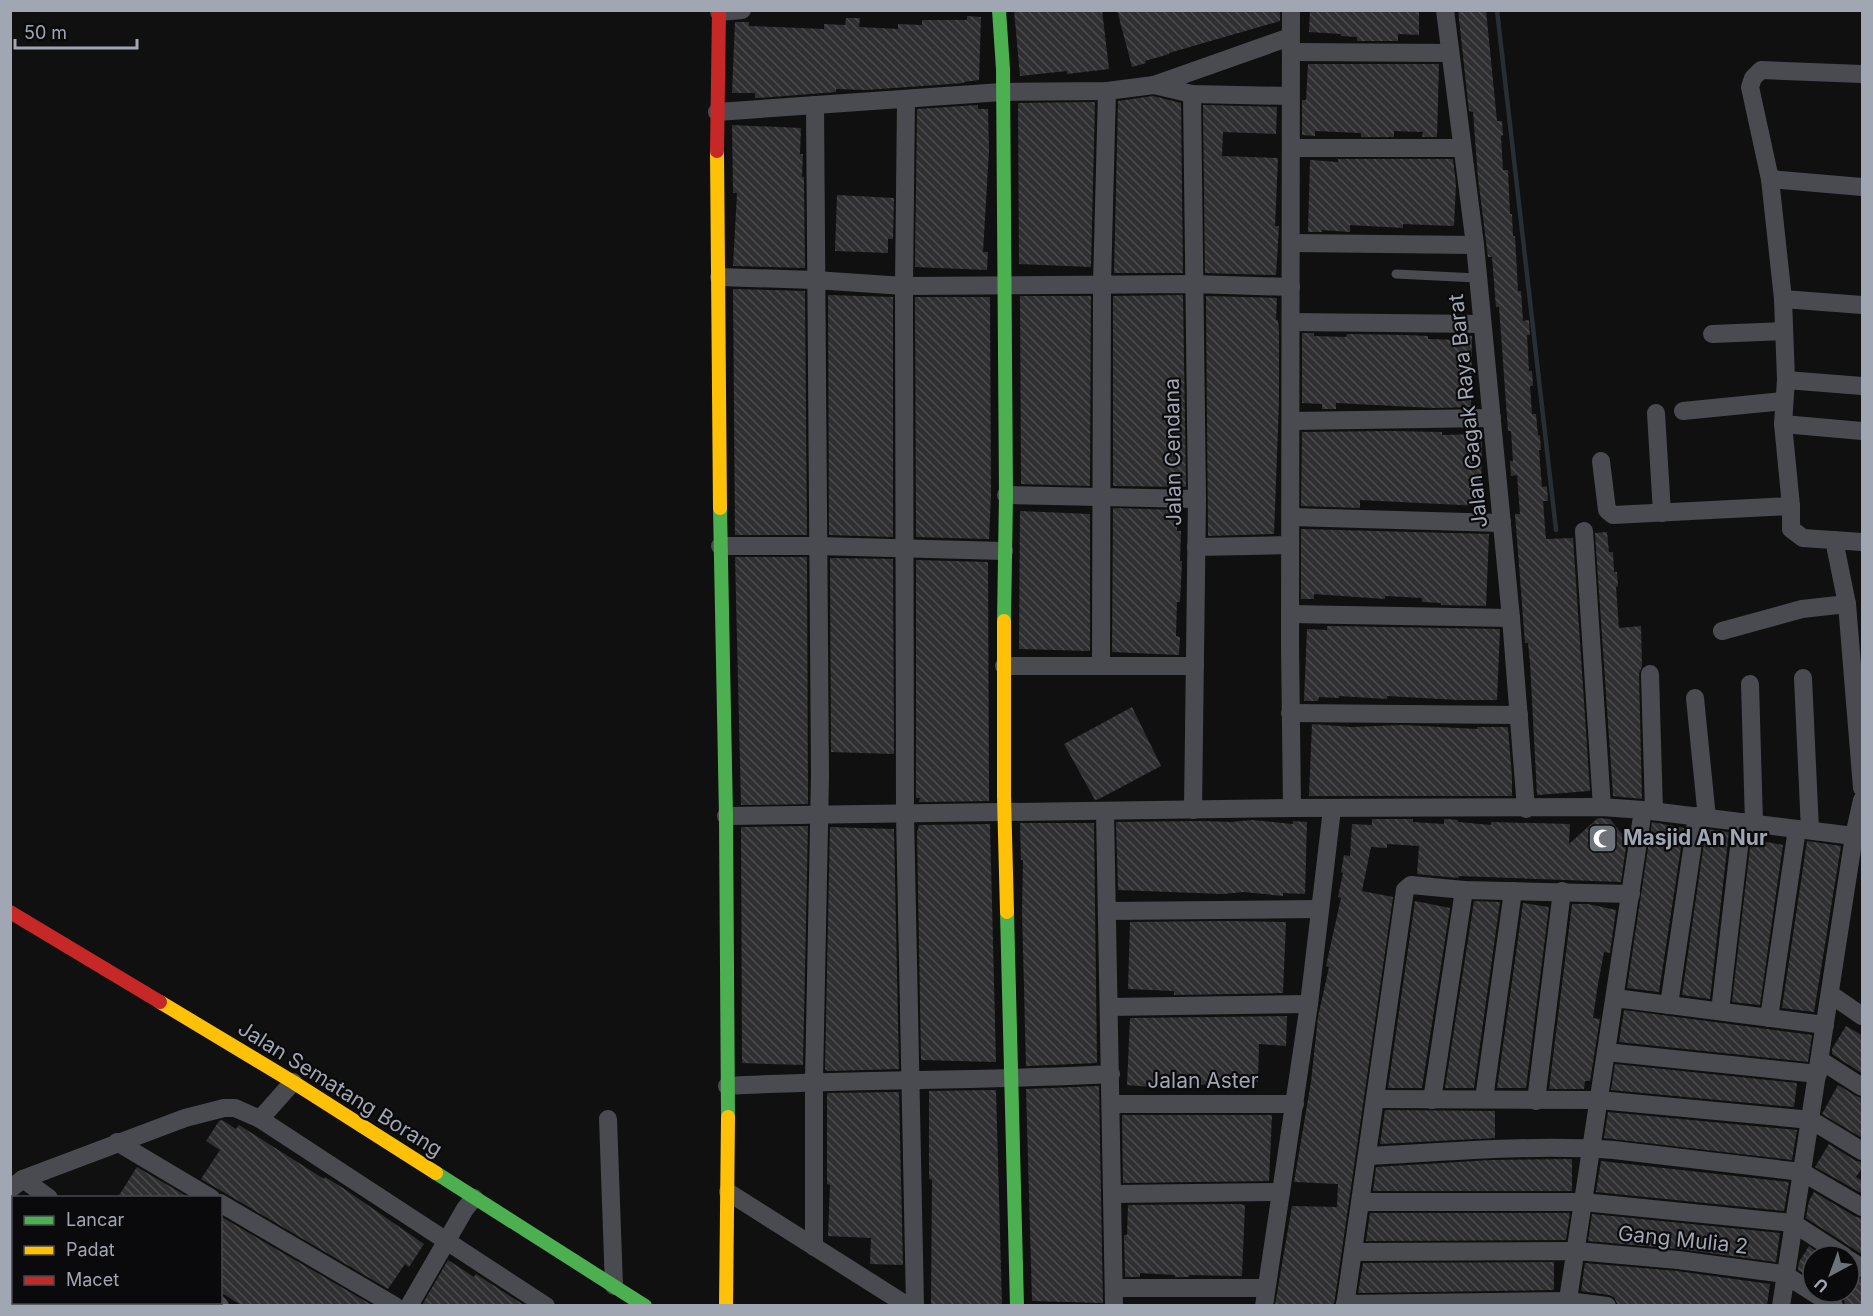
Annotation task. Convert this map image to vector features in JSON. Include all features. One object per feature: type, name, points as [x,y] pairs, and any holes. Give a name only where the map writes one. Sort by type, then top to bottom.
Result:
[{"type":"street","points":[[726,1305],[728,1192],[726,816],[720,546],[717,112],[719,11],[742,10]]},
{"type":"street","points":[[999,10],[1003,69],[1006,495],[1004,551],[1005,812],[1017,1305]]},
{"type":"street","points":[[1291,10],[1290,713],[1292,808]]},
{"type":"street","name":"Jalan Gagak Raya Barat","points":[[1444,10],[1475,245],[1520,715],[1526,809]]},
{"type":"street","points":[[717,112],[1002,92],[1107,91],[1154,85],[1290,44],[1450,52]]},
{"type":"street","points":[[1863,74],[1761,70],[1756,74],[1750,87],[1770,179],[1783,299],[1785,380],[1783,424],[1791,506],[1791,530],[1803,538],[1863,542]]},
{"type":"street","points":[[1154,85],[1192,94],[1290,96]]},
{"type":"street","points":[[1101,666],[1102,284],[1107,91]]},
{"type":"street","name":"Jalan Cendana","points":[[1192,94],[1197,499],[1193,810]]},
{"type":"street","points":[[906,100],[904,286],[906,814],[915,1305]]},
{"type":"street","points":[[814,1247],[814,1082],[820,815],[815,105]]},
{"type":"street","points":[[1291,148],[1462,148]]},
{"type":"street","points":[[1770,179],[1863,187]]},
{"type":"street","points":[[1291,243],[1475,245]]},
{"type":"street","points":[[719,277],[904,286],[1193,284],[1291,287]]},
{"type":"street","points":[[1783,299],[1863,306]]},
{"type":"street","points":[[1291,322],[1482,324]]},
{"type":"street","points":[[1712,334],[1784,331]]},
{"type":"street","points":[[1785,380],[1863,386]]},
{"type":"street","points":[[1683,411],[1784,401]]},
{"type":"street","points":[[1656,413],[1662,513]]},
{"type":"street","points":[[1291,421],[1492,418]]},
{"type":"street","points":[[1783,424],[1863,431]]},
{"type":"street","points":[[1600,461],[1606,510],[1617,515],[1791,506]]},
{"type":"street","points":[[1006,495],[1197,499]]},
{"type":"street","points":[[1291,517],[1502,523]]},
{"type":"street","points":[[1584,531],[1602,807]]},
{"type":"street","points":[[1834,540],[1847,604],[1863,788]]},
{"type":"street","points":[[1196,547],[1290,545]]},
{"type":"street","points":[[720,546],[1004,551]]},
{"type":"street","points":[[1722,631],[1802,609],[1847,604]]},
{"type":"street","points":[[1290,614],[1511,618]]},
{"type":"street","points":[[1004,666],[1195,666]]},
{"type":"street","points":[[1567,1303],[1631,894],[1649,810],[1650,674]]},
{"type":"street","points":[[1769,1018],[1803,830],[1803,678]]},
{"type":"street","points":[[1720,1011],[1748,823],[1750,684]]},
{"type":"street","points":[[1670,1005],[1702,817],[1695,698]]},
{"type":"street","points":[[1290,713],[1520,715]]},
{"type":"street","points":[[1781,1305],[1854,836],[1863,800]]},
{"type":"street","points":[[726,816],[1292,808],[1602,807],[1649,810],[1854,836]]},
{"type":"street","points":[[1105,811],[1115,1297],[1265,1297],[1309,1004],[1332,809]]},
{"type":"street","points":[[1851,860],[1863,880]]},
{"type":"street","points":[[1607,1305],[1567,1303],[1345,1305],[1405,890],[1411,885],[1464,890],[1631,894]]},
{"type":"street","points":[[1432,1100],[1464,890]]},
{"type":"street","points":[[1484,1099],[1514,891]]},
{"type":"street","points":[[1536,1101],[1562,891]]},
{"type":"street","points":[[1107,911],[1320,909]]},
{"type":"street","name":"Jalan Sematang Borang","points":[[10,912],[469,1204],[645,1305]]},
{"type":"street","points":[[1830,994],[1863,1016]]},
{"type":"street","points":[[1615,998],[1825,1024]]},
{"type":"street","points":[[1109,1006],[1309,1004]]},
{"type":"street","points":[[1606,1052],[1819,1067],[1863,1087]]},
{"type":"street","points":[[727,1086],[814,1082],[1011,1080],[1111,1074]]},
{"type":"street","points":[[262,1116],[287,1089]]},
{"type":"street","points":[[1376,1099],[1599,1100],[1811,1120],[1863,1151]]},
{"type":"street","name":"Jalan Aster","points":[[1112,1104],[1295,1104]]},
{"type":"street","points":[[17,1184],[117,1142],[185,1118],[224,1108],[235,1108],[262,1116],[449,1236],[546,1305]]},
{"type":"street","points":[[608,1119],[614,1286]]},
{"type":"street","points":[[117,1142],[209,1196]]},
{"type":"street","points":[[1367,1156],[1591,1148],[1802,1172],[1863,1207]]},
{"type":"street","points":[[17,1184],[47,1196]]},
{"type":"street","points":[[728,1192],[908,1305]]},
{"type":"street","points":[[1113,1194],[1281,1192]]},
{"type":"street","points":[[1361,1202],[1583,1202],[1793,1223],[1825,1244]]},
{"type":"street","points":[[222,1204],[395,1305]]},
{"type":"street","points":[[409,1305],[469,1204]]},
{"type":"street","name":"Gang Mulia 2","points":[[1353,1252],[1576,1251],[1678,1260],[1785,1274]]},
{"type":"street","points":[[1785,1274],[1834,1305]]},
{"type":"lane","points":[[1396,274],[1477,278]]},
{"type":"building","points":[[1014,10],[1102,10],[1109,69],[1020,76]]},
{"type":"building","points":[[1117,10],[1280,10],[1280,21],[1169,53],[1132,67]]},
{"type":"building","points":[[1310,10],[1419,10],[1419,35],[1398,34],[1398,41],[1357,41],[1357,37],[1341,36],[1341,34],[1309,32]]},
{"type":"building","points":[[1458,10],[1486,10],[1497,121],[1502,121],[1503,170],[1508,170],[1518,291],[1521,291],[1523,321],[1529,320],[1530,335],[1527,335],[1529,371],[1532,371],[1533,386],[1530,386],[1532,414],[1536,414],[1538,436],[1540,435],[1542,487],[1547,486],[1548,501],[1543,501],[1546,539],[1573,538],[1590,791],[1537,795],[1530,663],[1528,643],[1525,643],[1515,514],[1520,514],[1517,475],[1511,476],[1510,461],[1513,461],[1511,431],[1508,431],[1499,307],[1496,307],[1492,257],[1488,257],[1478,178],[1473,112],[1469,111]]},
{"type":"building","points":[[967,16],[981,17],[979,80],[866,90],[836,89],[836,92],[758,98],[755,98],[755,93],[732,93],[735,22],[749,22],[749,26],[824,29],[824,24],[845,25],[846,18],[860,18],[859,27],[898,29],[898,24],[922,25],[922,20],[967,20]]},
{"type":"building","points":[[1308,64],[1439,64],[1437,137],[1422,137],[1423,132],[1394,131],[1394,137],[1361,137],[1361,133],[1315,131],[1315,136],[1302,135],[1302,100],[1306,100]]},
{"type":"building","points":[[1153,96],[1181,103],[1183,273],[1114,273],[1118,101]]},
{"type":"building","points":[[1095,102],[1091,267],[1019,264],[1018,103]]},
{"type":"building","points":[[978,105],[978,109],[988,109],[989,151],[983,252],[988,252],[987,270],[915,267],[917,109]]},
{"type":"building","points":[[1203,105],[1277,107],[1276,134],[1223,132],[1222,156],[1278,158],[1275,226],[1279,226],[1276,275],[1205,273]]},
{"type":"building","points":[[732,125],[801,128],[805,268],[733,266],[737,193],[733,193]]},
{"type":"building","points":[[1338,159],[1453,159],[1456,184],[1454,226],[1403,224],[1403,228],[1350,225],[1350,232],[1322,230],[1322,232],[1308,232],[1310,160],[1338,162]]},
{"type":"building","points":[[837,195],[894,198],[893,239],[888,239],[888,253],[835,251]]},
{"type":"building","points":[[733,289],[805,291],[807,535],[735,535]]},
{"type":"building","points":[[828,295],[893,297],[893,537],[829,535]]},
{"type":"building","points":[[1183,295],[1186,487],[1113,486],[1113,296]]},
{"type":"building","points":[[1020,296],[1091,296],[1090,486],[1021,484]]},
{"type":"building","points":[[1206,296],[1277,298],[1279,402],[1274,534],[1208,536]]},
{"type":"building","points":[[915,297],[990,297],[991,495],[989,539],[916,537]]},
{"type":"building","points":[[1302,333],[1314,333],[1314,336],[1346,337],[1347,334],[1428,336],[1428,339],[1459,340],[1460,335],[1472,336],[1471,407],[1434,408],[1336,403],[1336,409],[1322,409],[1322,404],[1302,403]]},
{"type":"building","points":[[1302,432],[1442,432],[1442,435],[1482,434],[1481,506],[1360,500],[1360,508],[1301,506]]},
{"type":"building","points":[[1113,508],[1178,510],[1177,531],[1181,531],[1180,561],[1182,561],[1180,602],[1177,602],[1176,636],[1180,637],[1179,655],[1112,652]]},
{"type":"building","points":[[1020,511],[1090,514],[1090,651],[1019,649]]},
{"type":"building","points":[[1301,529],[1489,534],[1486,606],[1441,605],[1441,603],[1422,602],[1422,598],[1385,596],[1385,599],[1314,594],[1314,599],[1301,599]]},
{"type":"building","points":[[1607,532],[1609,552],[1613,552],[1614,572],[1617,572],[1619,628],[1641,626],[1642,666],[1639,674],[1642,799],[1613,796],[1595,533]]},
{"type":"building","points":[[735,557],[807,557],[808,804],[741,805]]},
{"type":"building","points":[[830,558],[893,559],[894,754],[831,752]]},
{"type":"building","points":[[916,560],[988,562],[989,801],[919,802],[920,798],[916,798]]},
{"type":"building","points":[[1327,626],[1500,629],[1497,700],[1339,696],[1339,698],[1319,697],[1318,701],[1304,701],[1307,629],[1327,630]]},
{"type":"building","points":[[1132,707],[1161,766],[1095,800],[1064,744]]},
{"type":"building","points":[[1312,724],[1351,727],[1403,725],[1477,729],[1477,727],[1508,727],[1512,796],[1309,796]]},
{"type":"building","points":[[1598,818],[1610,819],[1627,840],[1621,882],[1459,876],[1458,878],[1417,874],[1419,846],[1387,844],[1387,848],[1371,847],[1362,891],[1393,897],[1334,1305],[1275,1305],[1292,1206],[1337,1207],[1338,1184],[1294,1182],[1311,1082],[1318,1017],[1329,967],[1326,966],[1341,898],[1338,897],[1343,873],[1341,872],[1344,855],[1350,856],[1352,824],[1372,825],[1372,819],[1413,819],[1413,822],[1444,824],[1444,819],[1447,819],[1491,825],[1491,822],[1570,824],[1569,844]]},
{"type":"building","points":[[1252,820],[1293,824],[1293,821],[1307,822],[1305,894],[1283,893],[1283,896],[1244,892],[1223,894],[1118,890],[1116,822]]},
{"type":"building","points":[[1652,822],[1684,828],[1659,992],[1627,988]]},
{"type":"building","points":[[1020,823],[1094,823],[1097,1063],[1026,1066],[1023,860],[1021,860]]},
{"type":"building","points":[[990,824],[996,1062],[921,1060],[917,830],[919,825]]},
{"type":"building","points":[[808,826],[803,1065],[742,1063],[741,827]]},
{"type":"building","points":[[830,827],[894,829],[899,1069],[828,1071],[825,1069]]},
{"type":"building","points":[[1706,829],[1729,832],[1710,999],[1682,995]]},
{"type":"building","points":[[1751,839],[1783,845],[1760,1005],[1732,1002]]},
{"type":"building","points":[[1807,841],[1841,846],[1814,1012],[1782,1008]]},
{"type":"building","points":[[1415,901],[1450,908],[1422,1088],[1388,1088]]},
{"type":"building","points":[[1474,901],[1500,902],[1474,1088],[1445,1088]]},
{"type":"building","points":[[1523,903],[1549,907],[1526,1088],[1497,1088]]},
{"type":"building","points":[[1572,904],[1588,904],[1616,910],[1610,953],[1604,952],[1598,984],[1593,1018],[1600,1019],[1590,1081],[1585,1081],[1584,1089],[1549,1089]]},
{"type":"building","points":[[1130,922],[1286,922],[1283,993],[1174,995],[1174,991],[1128,989]]},
{"type":"building","points":[[1624,1010],[1812,1035],[1808,1062],[1619,1042]]},
{"type":"building","points":[[1287,1016],[1286,1046],[1259,1044],[1258,1082],[1236,1081],[1235,1085],[1163,1084],[1163,1088],[1127,1085],[1130,1018]]},
{"type":"building","points":[[1846,1026],[1863,1036],[1863,1074],[1832,1054],[1832,1049]]},
{"type":"building","points":[[1615,1064],[1797,1083],[1794,1107],[1611,1090]]},
{"type":"building","points":[[1838,1085],[1863,1098],[1862,1138],[1822,1114]]},
{"type":"building","points":[[1099,1086],[1103,1303],[1032,1301],[1026,1089]]},
{"type":"building","points":[[996,1090],[1002,1305],[931,1305],[932,1180],[929,1179],[929,1091]]},
{"type":"building","points":[[899,1092],[903,1265],[870,1264],[871,1238],[828,1236],[830,1185],[827,1184],[827,1093]]},
{"type":"building","points":[[1385,1110],[1495,1111],[1495,1138],[1380,1144]]},
{"type":"building","points":[[1608,1112],[1797,1130],[1792,1160],[1604,1138]]},
{"type":"building","points":[[1122,1115],[1272,1115],[1269,1181],[1123,1183]]},
{"type":"building","points":[[222,1120],[236,1129],[239,1125],[324,1179],[325,1177],[343,1188],[424,1244],[409,1267],[405,1264],[388,1289],[201,1179],[220,1150],[206,1141]]},
{"type":"building","points":[[1829,1144],[1856,1161],[1863,1162],[1863,1167],[1856,1177],[1863,1181],[1863,1194],[1815,1167]]},
{"type":"building","points":[[1572,1159],[1572,1191],[1373,1191],[1376,1167],[1491,1160]]},
{"type":"building","points":[[1601,1161],[1789,1182],[1784,1211],[1596,1192]]},
{"type":"building","points":[[137,1167],[186,1196],[119,1196]]},
{"type":"building","points":[[1814,1192],[1856,1217],[1863,1218],[1863,1255],[1861,1244],[1846,1244],[1806,1218],[1809,1201]]},
{"type":"building","points":[[1128,1205],[1245,1205],[1242,1276],[1175,1277],[1175,1275],[1140,1273],[1140,1277],[1125,1277],[1124,1235],[1127,1235]]},
{"type":"building","points":[[1370,1213],[1570,1213],[1566,1240],[1366,1241]]},
{"type":"building","points":[[1592,1214],[1780,1233],[1776,1262],[1679,1249],[1588,1241]]},
{"type":"building","points":[[222,1217],[372,1305],[241,1305],[222,1293]]},
{"type":"building","points":[[1801,1259],[1801,1272],[1798,1270]]},
{"type":"building","points":[[448,1260],[474,1277],[476,1274],[524,1305],[422,1305]]},
{"type":"building","points":[[1554,1262],[1554,1290],[1358,1293],[1363,1263]]},
{"type":"building","points":[[1585,1263],[1677,1271],[1770,1284],[1767,1305],[1618,1305],[1614,1297],[1609,1295],[1581,1291]]},
{"type":"building","points":[[1861,1278],[1863,1279],[1863,1305],[1845,1305],[1861,1304]]},
{"type":"waterway","points":[[1497,10],[1556,530]]},
{"type":"traffic: fast","points":[[999,10],[1003,69],[1006,495],[1004,621]]},
{"type":"traffic: fast","points":[[720,508],[726,816],[728,1117]]},
{"type":"traffic: fast","points":[[1007,912],[1017,1306]]},
{"type":"traffic: fast","points":[[436,1173],[645,1306]]},
{"type":"traffic: slow","points":[[717,151],[720,508]]},
{"type":"traffic: slow","points":[[1004,621],[1004,796],[1007,912]]},
{"type":"traffic: slow","points":[[160,1002],[293,1082],[436,1173]]},
{"type":"traffic: slow","points":[[726,1306],[728,1117]]},
{"type":"traffic: jam","points":[[717,151],[719,10]]},
{"type":"traffic: jam","points":[[10,912],[160,1002]]},
{"type":"place","name":"Masjid An Nur","points":[[1602,838]]}]
